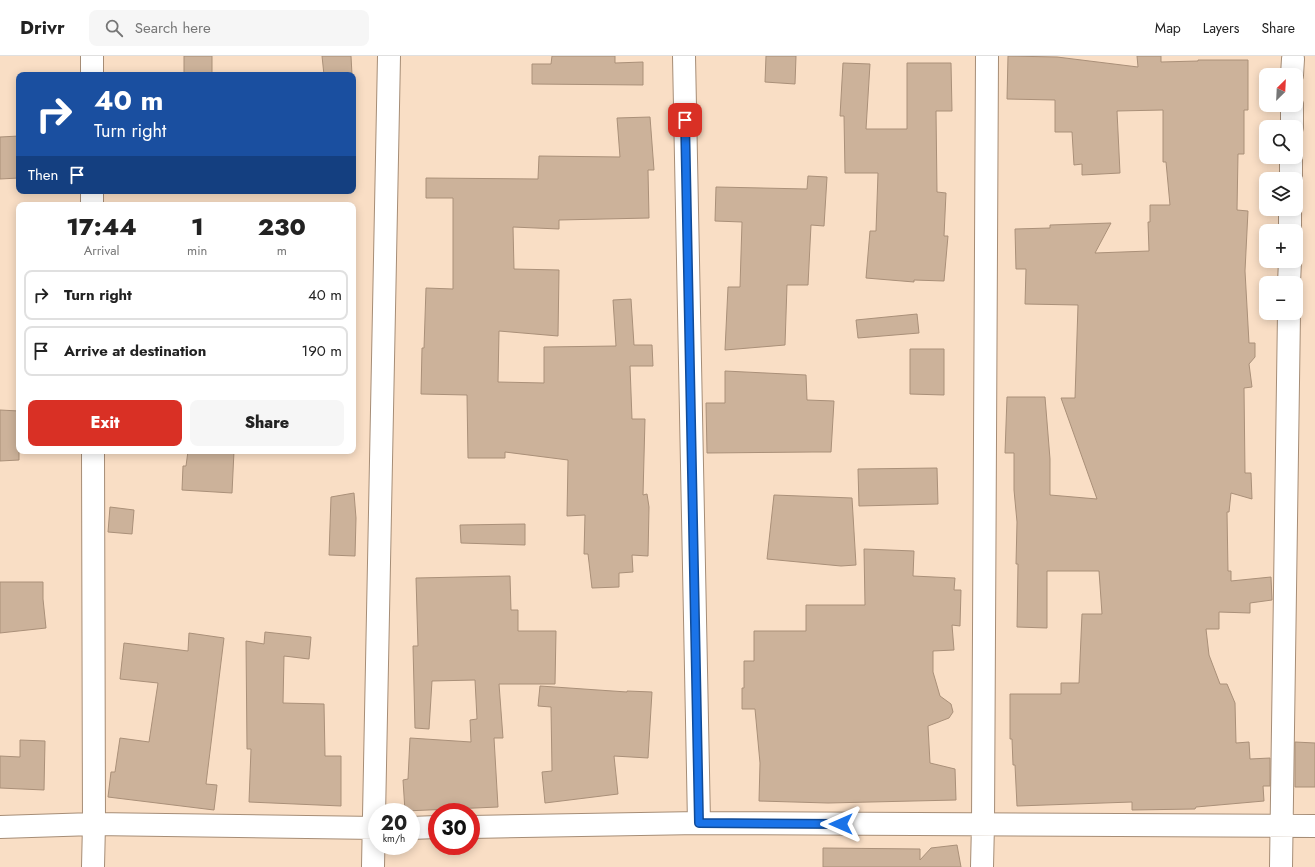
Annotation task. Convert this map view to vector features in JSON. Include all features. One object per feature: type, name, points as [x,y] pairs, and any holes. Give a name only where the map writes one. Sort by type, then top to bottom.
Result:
[{"type":"street","points":[[92,56],[92,72]]},
{"type":"street","points":[[375,803],[390,56]]},
{"type":"street","points":[[684,56],[699,823]]},
{"type":"street","points":[[982,867],[987,56]]},
{"type":"street","points":[[1280,867],[1289,320]]},
{"type":"street","points":[[93,454],[94,867]]},
{"type":"street","points":[[480,827],[699,823],[1315,826]]},
{"type":"street","points":[[0,827],[94,824],[368,828]]},
{"type":"street","points":[[373,867],[374,855]]},
{"type":"building","points":[[184,56],[212,56],[212,72],[184,72]]},
{"type":"building","points":[[322,56],[351,56],[352,72],[324,72]]},
{"type":"building","points":[[552,56],[615,56],[615,63],[643,62],[643,85],[532,84],[532,64],[551,64]]},
{"type":"building","points":[[766,56],[796,56],[795,84],[765,82]]},
{"type":"building","points":[[1008,56],[1057,57],[1138,67],[1137,56],[1161,56],[1161,62],[1248,60],[1248,110],[1244,110],[1244,154],[1238,154],[1237,210],[1248,211],[1245,271],[1249,343],[1255,343],[1255,357],[1249,364],[1252,387],[1244,388],[1245,473],[1251,473],[1252,499],[1231,493],[1229,512],[1227,512],[1228,571],[1231,571],[1231,581],[1271,577],[1272,600],[1250,603],[1250,613],[1219,612],[1219,629],[1206,629],[1209,655],[1220,684],[1227,684],[1235,703],[1236,743],[1249,742],[1250,759],[1270,758],[1270,786],[1263,786],[1264,801],[1196,807],[1195,809],[1132,810],[1132,802],[1017,806],[1015,765],[1013,765],[1012,739],[1010,739],[1010,694],[1061,694],[1061,683],[1079,683],[1082,614],[1102,614],[1099,571],[1047,571],[1047,628],[1017,627],[1018,564],[1016,564],[1017,522],[1014,490],[1014,453],[1005,453],[1007,397],[1045,397],[1050,459],[1050,495],[1097,499],[1061,398],[1075,398],[1078,305],[1025,304],[1026,269],[1016,269],[1015,229],[1050,228],[1050,225],[1111,223],[1095,253],[1149,251],[1148,222],[1150,222],[1150,205],[1170,205],[1166,162],[1163,162],[1163,110],[1117,111],[1120,173],[1082,175],[1082,164],[1074,165],[1072,132],[1055,132],[1055,100],[1007,99]]},
{"type":"building","points":[[843,63],[870,64],[866,129],[907,129],[907,63],[951,63],[952,111],[936,111],[937,192],[946,193],[944,236],[948,236],[944,281],[914,280],[914,282],[866,278],[870,231],[876,231],[878,173],[845,173],[844,116],[840,116]]},
{"type":"building","points":[[650,117],[654,170],[648,170],[649,218],[559,220],[559,229],[513,227],[514,269],[559,270],[558,336],[499,331],[498,382],[544,383],[544,347],[616,346],[613,300],[631,299],[634,345],[652,345],[653,366],[630,366],[632,419],[645,419],[643,495],[647,494],[649,507],[648,556],[632,555],[633,572],[619,573],[619,587],[592,588],[588,554],[584,554],[585,515],[567,516],[568,460],[505,452],[505,458],[468,458],[467,395],[421,394],[426,288],[453,289],[453,198],[426,198],[426,178],[538,179],[539,156],[620,157],[617,118]]},
{"type":"building","points":[[16,136],[16,178],[0,179],[0,137]]},
{"type":"building","points":[[808,176],[827,177],[824,226],[811,225],[808,285],[787,285],[785,345],[725,350],[728,287],[740,287],[742,222],[715,221],[716,187],[807,189]]},
{"type":"building","points":[[917,314],[919,333],[858,338],[856,320]]},
{"type":"building","points":[[910,349],[944,349],[944,395],[910,394]]},
{"type":"building","points":[[725,371],[806,375],[807,400],[834,401],[831,452],[707,453],[706,403],[725,403]]},
{"type":"building","points":[[0,410],[16,411],[16,454],[19,454],[19,460],[0,461]]},
{"type":"building","points":[[188,454],[234,454],[232,493],[182,490],[183,466],[186,466]]},
{"type":"building","points":[[937,468],[938,504],[859,506],[858,469]]},
{"type":"building","points":[[354,493],[356,518],[355,556],[329,555],[331,497]]},
{"type":"building","points":[[774,495],[852,498],[856,565],[841,566],[767,559]]},
{"type":"building","points":[[110,507],[134,510],[132,534],[108,532]]},
{"type":"building","points":[[525,524],[525,545],[461,543],[460,525]]},
{"type":"building","points":[[864,549],[914,551],[913,576],[955,578],[954,590],[961,590],[960,626],[952,625],[954,650],[933,651],[933,672],[940,696],[951,704],[953,712],[949,718],[928,726],[930,763],[955,769],[956,800],[828,803],[759,801],[760,763],[755,709],[742,709],[744,661],[754,661],[754,631],[806,631],[806,605],[865,605]]},
{"type":"building","points":[[510,576],[511,610],[518,610],[518,631],[556,631],[555,684],[499,684],[503,738],[494,738],[498,807],[480,808],[480,803],[428,803],[428,810],[420,810],[420,803],[404,803],[403,780],[408,779],[410,738],[471,742],[470,720],[477,719],[475,680],[432,681],[429,729],[415,728],[413,646],[418,646],[416,578]]},
{"type":"building","points":[[0,582],[43,582],[46,628],[0,633]]},
{"type":"building","points":[[265,632],[311,637],[309,659],[284,656],[283,703],[324,704],[325,756],[341,756],[341,806],[249,802],[251,749],[247,749],[246,641],[264,644]]},
{"type":"building","points":[[189,633],[224,638],[206,784],[217,785],[214,810],[108,797],[111,772],[115,772],[120,738],[149,742],[158,683],[120,679],[124,643],[188,651]]},
{"type":"building","points":[[540,686],[627,692],[652,692],[648,758],[614,756],[618,794],[545,803],[542,772],[552,771],[551,707],[538,706]]},
{"type":"building","points":[[20,740],[45,741],[44,790],[0,788],[0,756],[20,757]]},
{"type":"building","points":[[1295,742],[1315,743],[1315,787],[1295,787]]},
{"type":"building","points":[[957,845],[961,867],[823,867],[823,848],[920,849],[920,860],[931,848]]},
{"type":"route","points":[[685,120],[699,823],[841,824]]}]
